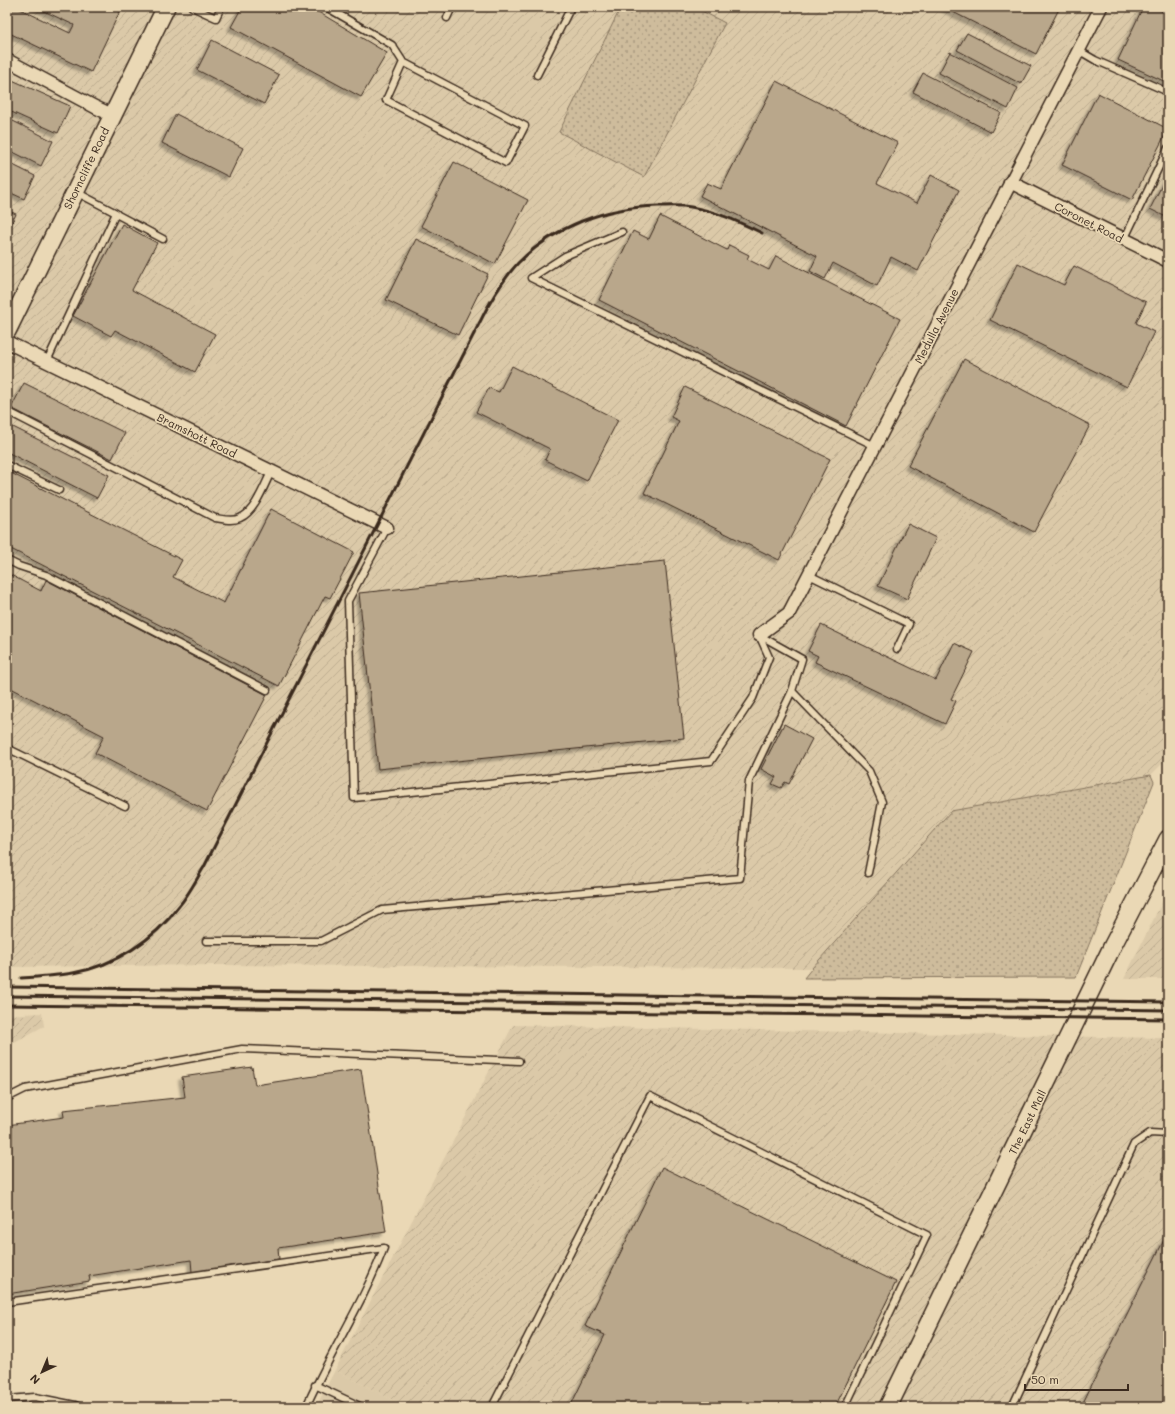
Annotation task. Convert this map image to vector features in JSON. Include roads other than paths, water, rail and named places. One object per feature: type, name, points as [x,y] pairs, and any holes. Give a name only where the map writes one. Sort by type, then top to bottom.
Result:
[{"type":"main road","name":"Shorncliffe Road","points":[[7,330],[166,7]]},
{"type":"main road","name":"The East Mall","points":[[888,1407],[1113,945],[1168,839]]},
{"type":"street","name":"Medulla Avenue","points":[[759,635],[789,614],[1101,7]]},
{"type":"street","points":[[7,60],[112,115]]},
{"type":"street","name":"Coronet Road","points":[[1010,182],[1168,261]]},
{"type":"street","name":"Bramshott Road","points":[[7,342],[387,528]]},
{"type":"lane","points":[[192,7],[216,18],[221,7]]},
{"type":"lane","points":[[326,7],[392,45],[403,62],[525,126],[506,163],[386,100],[403,62]]},
{"type":"lane","points":[[447,18],[452,7]]},
{"type":"lane","points":[[537,75],[571,7]]},
{"type":"lane","points":[[1078,50],[1095,60],[1168,92]]},
{"type":"lane","points":[[1124,240],[1168,148]]},
{"type":"lane","points":[[75,191],[163,239]]},
{"type":"lane","points":[[47,361],[116,214]]},
{"type":"lane","points":[[622,232],[565,256],[531,278],[875,446]]},
{"type":"lane","points":[[7,411],[215,518],[229,520],[240,518],[253,508],[271,472]]},
{"type":"lane","points":[[7,465],[59,490]]},
{"type":"lane","points":[[387,528],[348,601],[354,798],[711,761],[753,698],[769,657],[759,635]]},
{"type":"lane","points":[[7,560],[46,575],[267,690]]},
{"type":"lane","points":[[808,575],[909,624],[897,650]]},
{"type":"lane","points":[[206,941],[321,941],[382,910],[740,878],[749,781],[792,691],[802,659],[759,635]]},
{"type":"lane","points":[[792,691],[869,771],[882,802],[868,873]]},
{"type":"lane","points":[[7,748],[125,806]]},
{"type":"lane","points":[[7,1098],[25,1089],[242,1049],[519,1060]]},
{"type":"lane","points":[[492,1407],[650,1096],[927,1235],[845,1407]]},
{"type":"lane","points":[[1012,1407],[1134,1144],[1150,1133],[1168,1134]]},
{"type":"lane","points":[[7,1302],[384,1248],[376,1269],[306,1407]]},
{"type":"lane","points":[[316,1385],[358,1406]]},
{"type":"lane","points":[[7,1399],[35,1397],[80,1407]]},
{"type":"railway","points":[[21,978],[53,976],[88,970],[118,958],[132,950],[158,930],[186,897],[204,867],[487,308],[501,284],[518,263],[532,250],[548,239],[582,221],[619,210],[638,207],[687,206],[727,217],[762,233]]},
{"type":"railway","points":[[7,987],[1168,1002]]},
{"type":"railway","points":[[7,996],[1168,1010]]},
{"type":"railway","points":[[7,1005],[1168,1019]]}]
